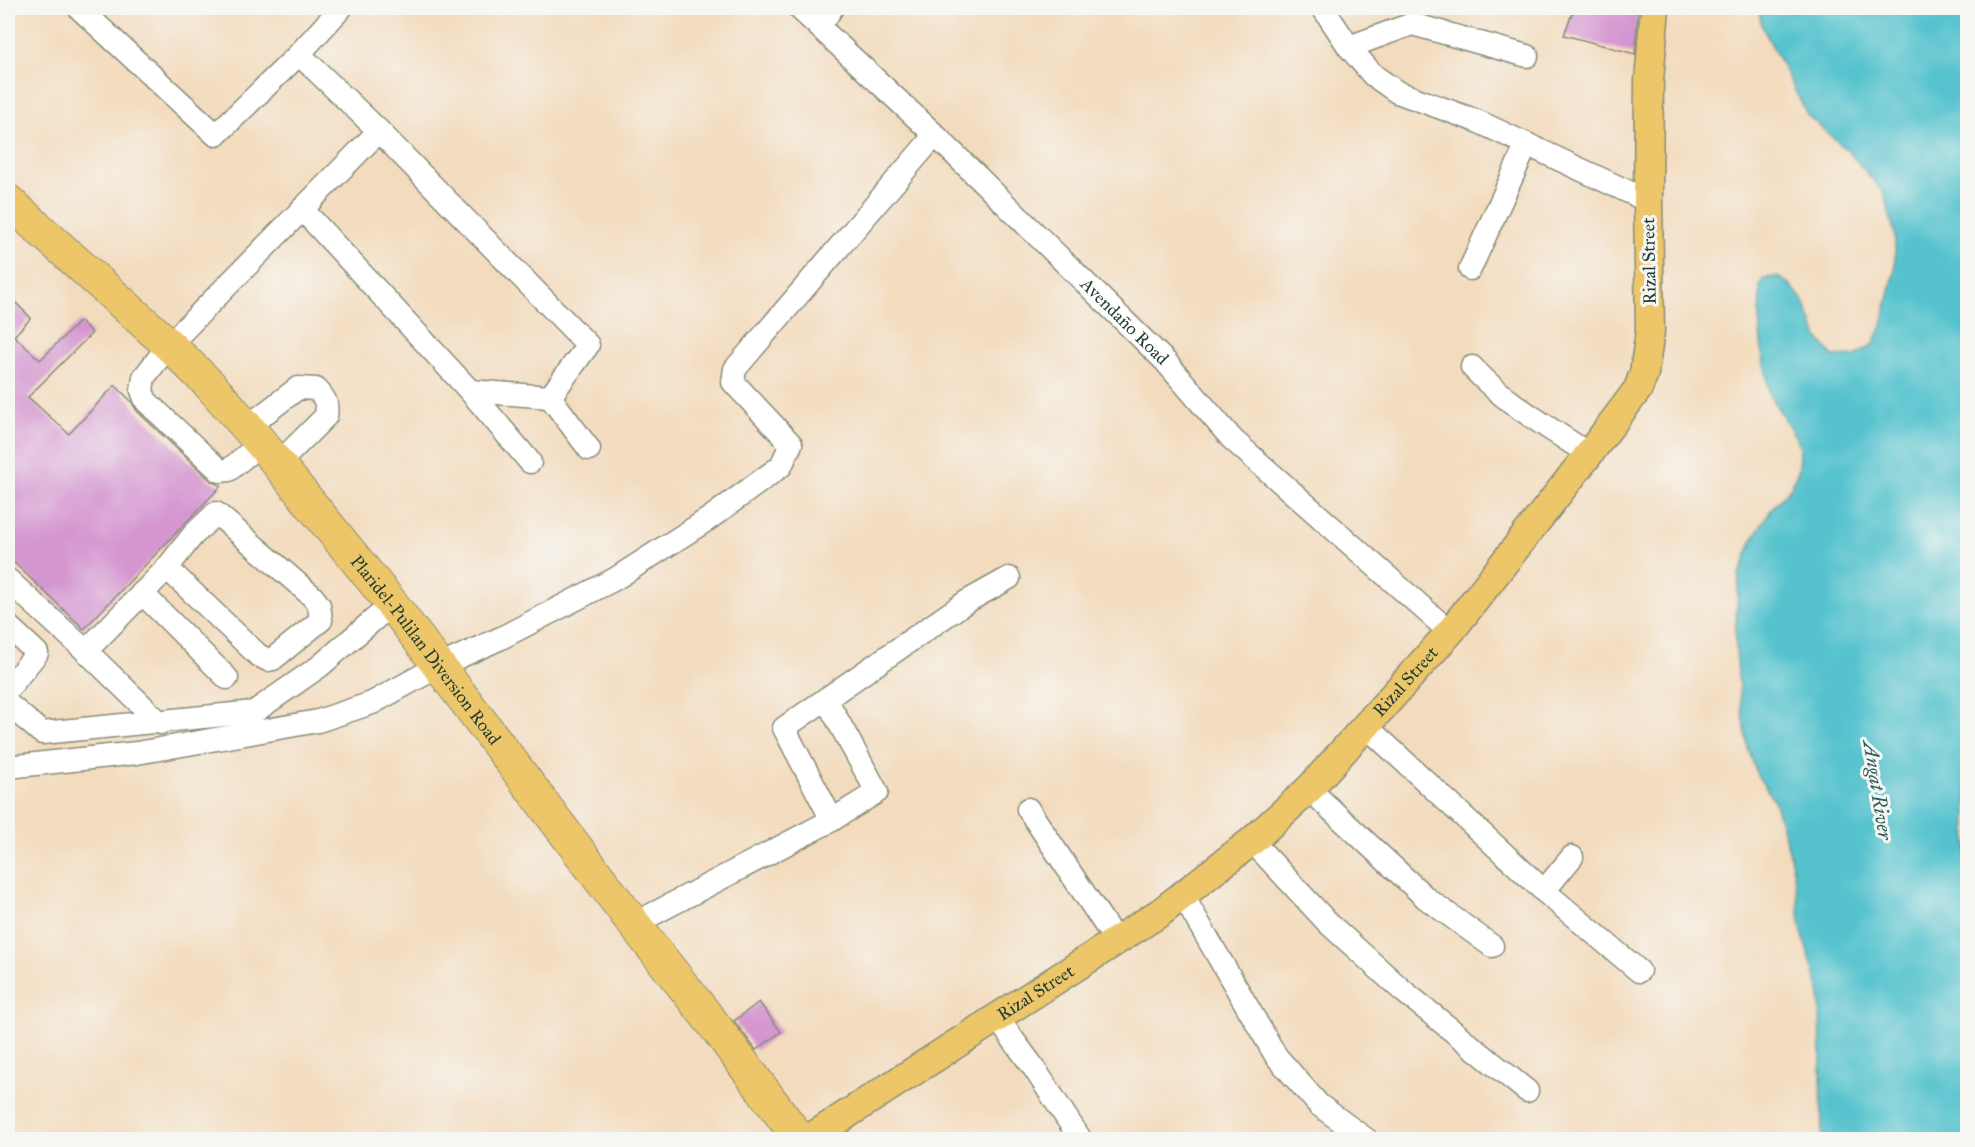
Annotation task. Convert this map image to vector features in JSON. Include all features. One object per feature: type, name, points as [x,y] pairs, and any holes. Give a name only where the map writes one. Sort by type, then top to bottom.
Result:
[{"type":"highway","name":"Plaridel-Pulilan Diversion Road","points":[[8,201],[169,345],[210,385],[262,445],[392,604],[800,1140]]},
{"type":"main road","name":"Rizal Street","points":[[807,1140],[1183,896],[1252,841],[1309,789],[1450,632],[1638,389],[1644,373],[1650,331],[1649,81],[1655,8]]},
{"type":"street","points":[[79,8],[216,135],[299,54],[341,8]]},
{"type":"street","name":"Avendaño Road","points":[[799,8],[826,17],[935,135],[1166,362],[1232,439],[1450,632]]},
{"type":"street","points":[[1323,8],[1349,47],[1373,75],[1397,92],[1477,121],[1648,201]]},
{"type":"street","points":[[1349,47],[1412,24],[1527,56]]},
{"type":"street","points":[[299,54],[379,131],[588,345],[550,397]]},
{"type":"street","points":[[262,445],[230,470],[220,471],[146,401],[142,391],[144,377],[169,345],[379,131]]},
{"type":"street","points":[[8,767],[137,753],[318,721],[372,703],[439,666],[501,638],[615,579],[710,518],[781,466],[791,444],[733,382],[735,369],[935,135]]},
{"type":"street","points":[[1470,269],[1527,144]]},
{"type":"street","points":[[302,209],[470,391],[530,462]]},
{"type":"street","points":[[1472,367],[1504,398],[1589,454]]},
{"type":"street","points":[[470,391],[550,397],[589,449]]},
{"type":"street","points":[[86,651],[167,568],[193,535],[216,513],[312,596],[319,605],[321,620],[273,659],[268,660],[258,655],[167,568]]},
{"type":"street","points":[[832,820],[784,728],[966,602],[1009,578]]},
{"type":"street","points":[[8,580],[160,723]]},
{"type":"street","points":[[142,593],[227,678]]},
{"type":"street","points":[[8,704],[42,733],[254,712],[320,666],[392,604]]},
{"type":"street","points":[[8,626],[37,653],[8,689]]},
{"type":"street","points":[[634,924],[832,820],[877,792],[826,699]]},
{"type":"street","points":[[1366,726],[1544,891],[1638,970]]},
{"type":"street","points":[[1309,789],[1426,898],[1492,946]]},
{"type":"street","points":[[1028,809],[1116,941]]},
{"type":"street","points":[[1252,841],[1328,923],[1402,990],[1527,1091]]},
{"type":"street","points":[[1544,891],[1572,857]]},
{"type":"street","points":[[1183,896],[1276,1056],[1318,1105],[1367,1140]]},
{"type":"street","points":[[997,1018],[1034,1068],[1081,1140]]},
{"type":"water","name":"Angat River","points":[[1758,8],[1967,8],[1967,1139],[1822,1139],[1820,992],[1801,929],[1789,850],[1774,800],[1757,775],[1748,748],[1740,698],[1735,639],[1739,576],[1753,539],[1770,511],[1791,487],[1799,468],[1800,449],[1797,439],[1770,396],[1762,352],[1759,319],[1760,287],[1764,278],[1778,277],[1789,284],[1803,300],[1818,338],[1834,357],[1855,356],[1873,345],[1882,326],[1895,269],[1895,235],[1884,193],[1849,152],[1808,116],[1762,26]]},
{"type":"building","points":[[1574,8],[1638,8],[1635,54],[1564,35]]},
{"type":"building","points":[[8,295],[31,318],[14,336],[40,360],[80,321],[92,333],[28,397],[69,434],[115,385],[131,401],[137,411],[211,481],[221,486],[84,629],[8,557]]},
{"type":"building","points":[[759,1002],[781,1032],[756,1050],[734,1021]]}]
